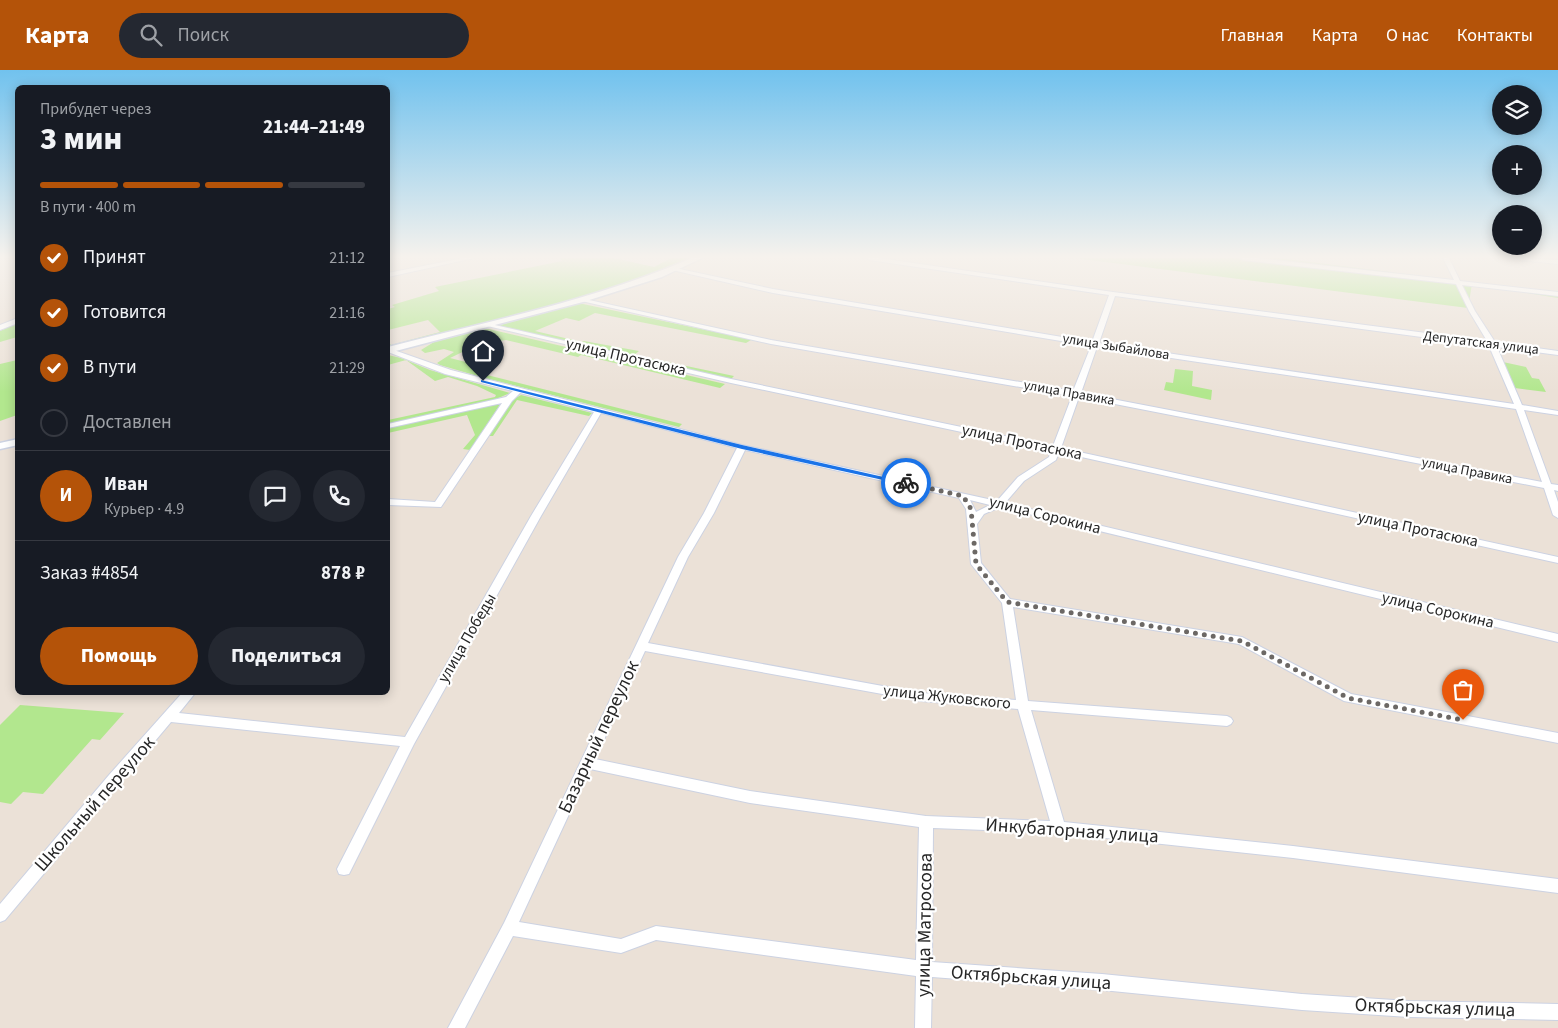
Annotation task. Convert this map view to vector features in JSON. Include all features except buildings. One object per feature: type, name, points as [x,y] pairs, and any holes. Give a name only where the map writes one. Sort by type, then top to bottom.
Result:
[{"type":"street","points":[[390,349],[570,303]]},
{"type":"street","name":"улица Правика","points":[[592,303],[770,342],[1075,394],[1558,488]]},
{"type":"street","name":"улица Зыбайлова","points":[[844,303],[1094,344],[1558,413]]},
{"type":"street","points":[[972,524],[982,512],[999,504],[1021,479],[1052,458],[1110,303]]},
{"type":"street","name":"Депутатская улица","points":[[1179,303],[1558,353]]},
{"type":"street","points":[[1469,303],[1492,344],[1519,407],[1558,515]]},
{"type":"street","points":[[0,328],[15,321]]},
{"type":"street","name":"улица Протасюка","points":[[486,325],[731,381],[1056,449],[1558,560]]},
{"type":"street","name":"улица Сорокина","points":[[390,351],[448,372],[742,447],[999,504],[1558,638]]},
{"type":"street","points":[[390,502],[438,506],[509,399],[518,390]]},
{"type":"street","points":[[390,426],[509,399]]},
{"type":"street","name":"улица Победы","points":[[344,869],[408,742],[598,411]]},
{"type":"street","points":[[0,446],[15,443]]},
{"type":"street","name":"Базарный переулок","points":[[456,1028],[509,928],[683,557],[710,513],[742,447]]},
{"type":"street","points":[[963,496],[971,509],[976,564],[1007,602],[1023,705],[1059,827]]},
{"type":"street","points":[[1007,602],[1242,641],[1348,698],[1558,738]]},
{"type":"street","name":"улица Жуковского","points":[[640,646],[921,698],[1227,721]]},
{"type":"street","name":"Школьный переулок","points":[[0,915],[188,695]]},
{"type":"street","points":[[170,717],[408,742]]},
{"type":"street","name":"Инкубаторная улица","points":[[588,763],[750,797],[926,822],[1059,827],[1293,852],[1558,886]]},
{"type":"street","name":"улица Матросова","points":[[923,1028],[926,822]]},
{"type":"street","name":"Октябрьская улица","points":[[509,928],[621,946],[656,933],[925,969],[1102,982],[1302,1002],[1409,1009],[1558,1012]]},
{"type":"green space","points":[[400,303],[565,303],[390,347],[390,344],[391,345],[440,332],[428,320],[390,330],[390,308],[395,307],[392,305]]},
{"type":"green space","points":[[1426,303],[1469,303],[1468,308]]},
{"type":"green space","points":[[577,304],[767,343],[751,340],[746,343],[595,313],[579,321],[566,318],[535,331],[582,342],[639,351],[634,355],[734,376],[731,379],[502,328],[500,325]]},
{"type":"green space","points":[[15,324],[15,338],[0,342],[0,331]]},
{"type":"green space","points":[[485,329],[725,384],[720,388],[581,355],[578,357],[506,340],[479,344],[450,358],[482,366],[475,372],[682,424],[679,427],[440,365],[437,363],[454,352],[444,349],[425,353],[421,350],[434,342]]},
{"type":"green space","points":[[390,355],[401,358],[406,360],[390,364]]},
{"type":"green space","points":[[15,360],[15,416],[0,421],[0,364]]},
{"type":"green space","points":[[406,360],[430,370],[510,393],[496,399],[390,424],[390,420],[495,397],[496,395],[477,386],[448,377],[435,381]]},
{"type":"green space","points":[[1503,362],[1526,367],[1532,378],[1539,379],[1546,392],[1515,388]]},
{"type":"green space","points":[[1175,369],[1193,371],[1192,386],[1212,390],[1211,400],[1164,390],[1166,382],[1173,383]]},
{"type":"green space","points":[[521,395],[592,413],[589,416],[517,400],[493,436],[486,436],[514,399]]},
{"type":"green space","points":[[501,403],[470,450],[463,449],[475,435],[467,415],[390,433],[390,428]]},
{"type":"green space","points":[[20,705],[124,713],[100,740],[92,739],[43,794],[23,792],[11,804],[0,802],[0,725]]},
{"type":"way so far","points":[[906,483],[963,496],[971,509],[976,564],[1007,602],[1242,641],[1348,698],[1463,720]]},
{"type":"route","points":[[483,381],[742,447],[906,483]]}]
